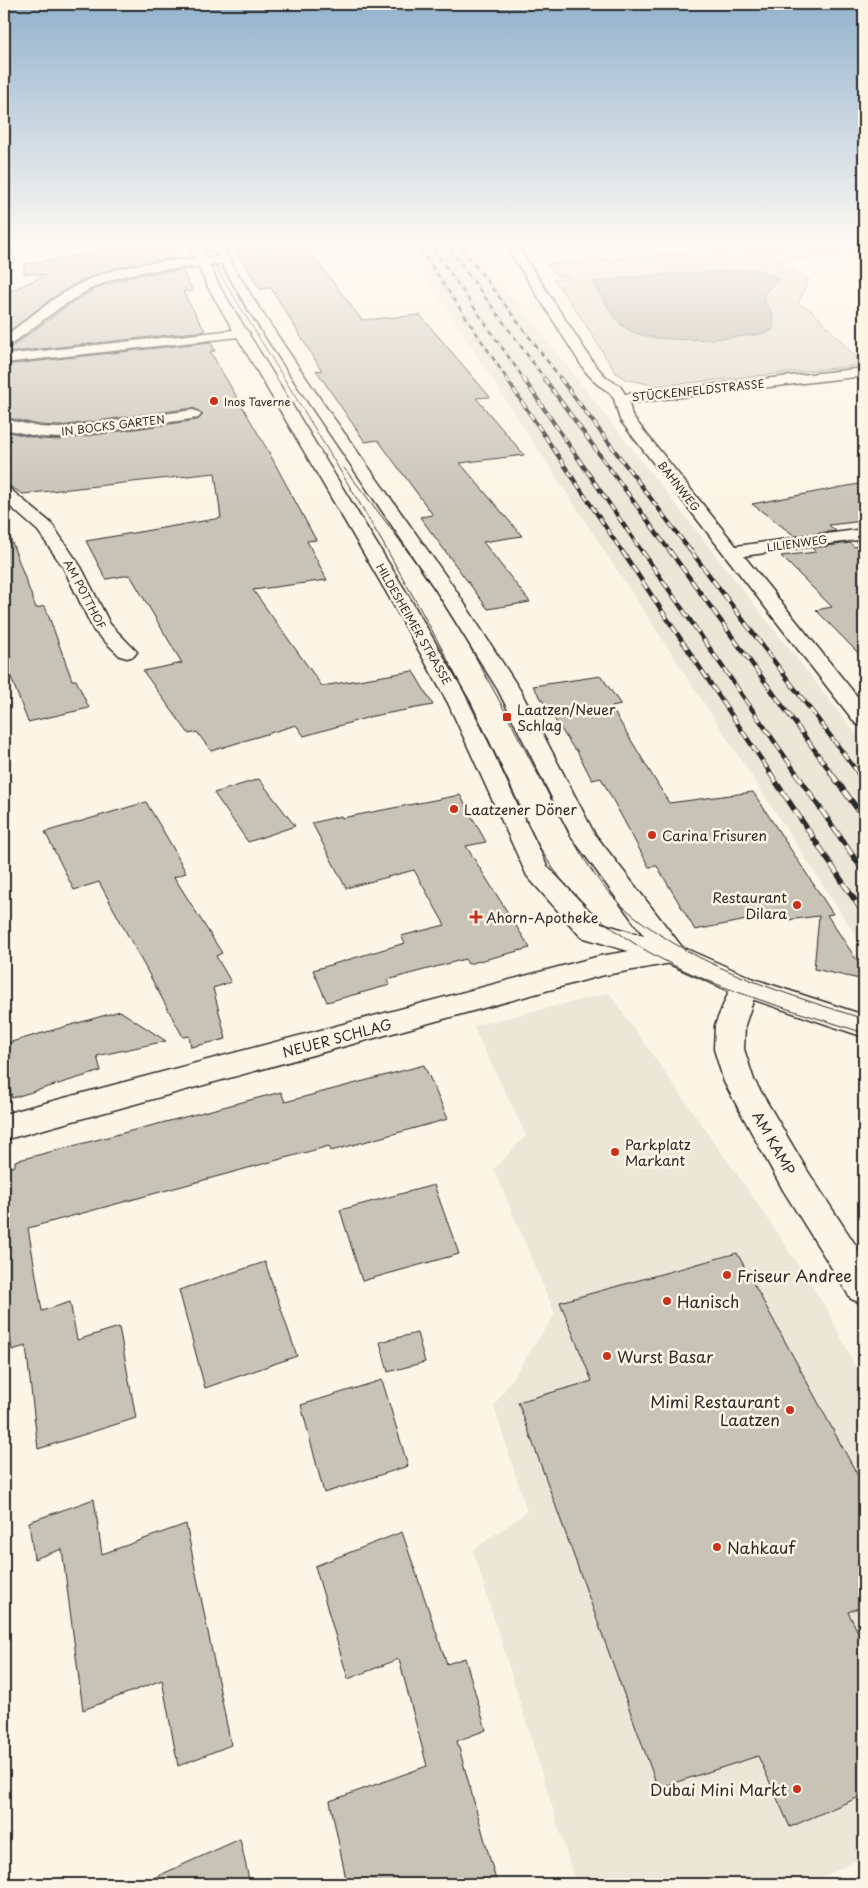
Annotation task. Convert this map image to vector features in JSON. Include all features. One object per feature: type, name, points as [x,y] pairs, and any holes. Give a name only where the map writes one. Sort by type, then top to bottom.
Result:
[{"type":"street","points":[[4,343],[20,332]]},
{"type":"street","name":"HILDESHEIMER STRASSE","points":[[270,332],[317,405],[446,589],[509,690],[583,836],[672,954]]},
{"type":"street","name":"BAHNWEG","points":[[567,332],[590,368],[602,381],[615,389],[621,399],[625,417],[864,719]]},
{"type":"street","name":"HILDESHEIMER STRASSE","points":[[243,333],[398,595],[459,703],[536,870],[591,930],[672,954],[744,986],[864,1026]]},
{"type":"street","points":[[4,359],[243,333]]},
{"type":"street","name":"STÜCKENFELDSTRASSE","points":[[621,399],[864,372]]},
{"type":"street","name":"IN BOCKS GARTEN","points":[[4,424],[40,432],[60,433],[193,415]]},
{"type":"street","name":"AM POTTHOF","points":[[4,493],[45,527],[72,567],[101,627],[127,652]]},
{"type":"street","name":"LILIENWEG","points":[[731,552],[864,534]]},
{"type":"street","name":"NEUER SCHLAG","points":[[4,1127],[600,966],[672,954]]},
{"type":"street","name":"AM KAMP","points":[[744,986],[730,1025],[729,1048],[739,1082],[795,1180],[864,1288]]},
{"type":"shaded area","points":[[462,332],[540,332],[864,744],[864,948]]},
{"type":"shaded area","points":[[590,332],[639,332],[656,338],[757,335],[768,332],[832,332],[864,365],[658,386],[625,379],[616,373]]},
{"type":"shaded area","points":[[633,332],[767,332],[718,339],[694,340],[650,337]]},
{"type":"shaded area","points":[[609,993],[762,1210],[827,1309],[864,1384],[864,1857],[808,1884],[576,1884],[473,1550],[527,1512],[494,1406],[555,1314],[494,1169],[526,1135],[473,1026]]},
{"type":"building","points":[[32,332],[195,332],[4,353],[4,349],[10,348]]},
{"type":"building","points":[[298,332],[435,332],[490,397],[476,398],[524,455],[460,463],[522,536],[483,542],[530,602],[488,609],[420,517],[433,515],[378,440],[365,442],[316,370],[322,371]]},
{"type":"building","points":[[211,342],[215,351],[210,351],[267,449],[316,540],[307,541],[327,580],[253,590],[322,686],[413,671],[433,705],[373,716],[304,736],[296,725],[211,751],[197,732],[189,734],[143,671],[182,663],[130,575],[106,579],[86,541],[221,518],[215,473],[23,494],[4,483],[4,431],[40,439],[59,440],[198,420],[203,415],[193,408],[59,426],[40,425],[4,417],[4,365]]},
{"type":"building","points":[[864,483],[864,521],[829,525],[836,531],[795,536],[752,504]]},
{"type":"building","points":[[7,529],[36,608],[45,606],[72,680],[76,680],[89,708],[28,722],[4,659],[4,530]]},
{"type":"building","points":[[850,543],[854,547],[864,545],[864,659],[816,610],[832,607],[781,556],[816,552],[812,548]]},
{"type":"building","points":[[601,676],[621,705],[611,707],[669,803],[753,792],[833,914],[827,915],[864,971],[864,980],[814,969],[819,916],[787,920],[783,913],[695,930],[657,866],[649,867],[601,778],[592,780],[576,749],[574,749],[533,686]]},
{"type":"building","points":[[259,779],[295,826],[248,842],[214,793]]},
{"type":"building","points":[[460,795],[486,842],[466,846],[530,948],[468,964],[465,959],[387,980],[390,985],[327,1002],[313,970],[405,943],[401,936],[445,925],[414,870],[346,888],[312,823]]},
{"type":"building","points":[[146,802],[186,873],[174,877],[222,953],[216,956],[231,982],[213,988],[226,1039],[191,1047],[189,1036],[183,1037],[99,882],[74,890],[45,832]]},
{"type":"building","points":[[120,1011],[166,1041],[97,1056],[101,1071],[12,1098],[4,1061],[4,1044]]},
{"type":"building","points":[[424,1065],[448,1119],[331,1151],[329,1146],[28,1228],[42,1311],[70,1302],[77,1340],[119,1327],[136,1418],[38,1449],[26,1346],[12,1350],[4,1289],[4,1169],[15,1166],[15,1161],[281,1092],[285,1102]]},
{"type":"building","points":[[434,1185],[459,1254],[362,1281],[340,1210]]},
{"type":"building","name":"Nahkauf","points":[[737,1253],[864,1487],[864,1606],[848,1612],[864,1644],[864,1795],[790,1827],[758,1756],[658,1788],[518,1402],[592,1381],[560,1302]]},
{"type":"building","points":[[265,1262],[297,1356],[205,1388],[179,1290]]},
{"type":"building","points":[[417,1333],[425,1362],[388,1372],[380,1342]]},
{"type":"building","points":[[382,1380],[408,1466],[324,1493],[301,1405]]},
{"type":"building","points":[[94,1499],[102,1554],[186,1524],[231,1745],[178,1766],[162,1680],[83,1710],[62,1549],[34,1559],[29,1522]]},
{"type":"building","points":[[402,1532],[447,1664],[465,1658],[486,1730],[457,1741],[497,1884],[347,1884],[330,1801],[427,1766],[399,1659],[348,1679],[315,1566]]},
{"type":"building","points":[[240,1839],[250,1884],[140,1884]]},
{"type":"tram line","points":[[256,332],[330,453],[415,599],[442,649],[533,835],[543,853],[566,885],[598,917],[627,939],[658,957],[691,973],[760,1000],[864,1033]]},
{"type":"tram line","points":[[344,468],[399,540],[451,615],[573,840],[594,874],[610,894],[646,925],[704,960],[799,998],[864,1019]]},
{"type":"railway","points":[[476,332],[507,379]]},
{"type":"railway","points":[[491,332],[524,379]]},
{"type":"railway","points":[[511,332],[545,379]]},
{"type":"railway","points":[[526,332],[561,379]]},
{"type":"railway","points":[[506,378],[623,553]]},
{"type":"railway","points":[[523,378],[643,553]]},
{"type":"railway","points":[[544,378],[671,553]]},
{"type":"railway","points":[[560,378],[692,553]]},
{"type":"railway","points":[[622,551],[771,774]]},
{"type":"railway","points":[[642,551],[797,774]]},
{"type":"railway","points":[[670,551],[832,774]]},
{"type":"railway","points":[[691,551],[859,774]]},
{"type":"railway","points":[[770,773],[864,914]]},
{"type":"railway","points":[[796,773],[864,872]]},
{"type":"railway","points":[[831,773],[864,818]]},
{"type":"railway","points":[[858,773],[864,781]]},
{"type":"place","name":"Inos Taverne","points":[[214,401]]},
{"type":"place","name":"Laatzen/Neuer Schlag","points":[[507,717]]},
{"type":"place","name":"Laatzener Döner","points":[[454,809]]},
{"type":"place","name":"Carina Frisuren","points":[[652,835]]},
{"type":"place","name":"Restaurant Dilara","points":[[797,905]]},
{"type":"place","name":"Ahorn-Apotheke","points":[[476,917]]},
{"type":"place","name":"Parkplatz Markant","points":[[615,1152]]},
{"type":"place","name":"Friseur Andree","points":[[727,1275]]},
{"type":"place","name":"Hanisch","points":[[667,1301]]},
{"type":"place","name":"Wurst Basar","points":[[607,1356]]},
{"type":"place","name":"Mimi Restaurant Laatzen","points":[[790,1410]]},
{"type":"place","name":"Nahkauf","points":[[717,1547]]},
{"type":"place","name":"Dubai Mini Markt","points":[[797,1789]]}]
